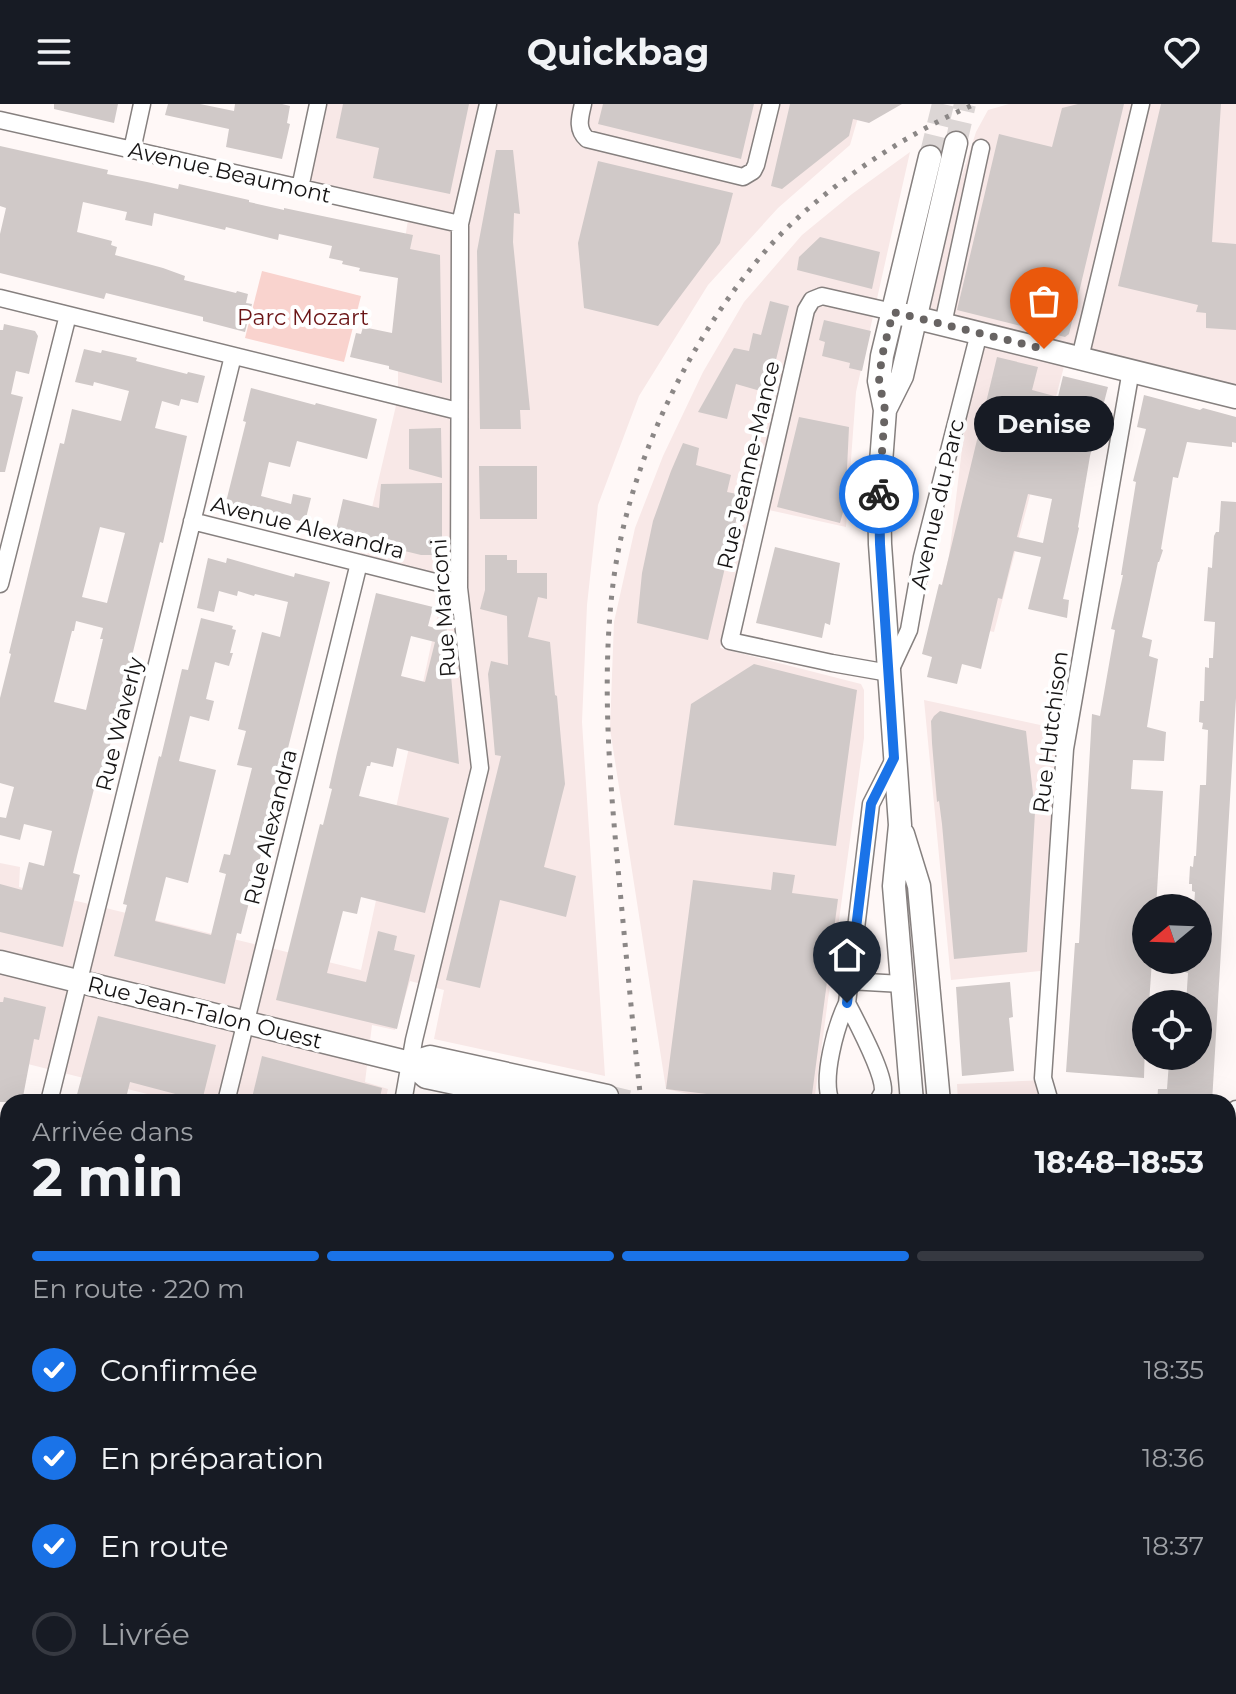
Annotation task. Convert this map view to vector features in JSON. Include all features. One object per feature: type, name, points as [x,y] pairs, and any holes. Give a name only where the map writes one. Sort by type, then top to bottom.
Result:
[{"type":"main road","name":"Avenue du Parc","points":[[885,410],[902,376],[956,143]]},
{"type":"main road","name":"Avenue du Parc","points":[[911,1094],[894,886],[900,825],[879,512],[885,410],[879,381],[882,356],[930,157]]},
{"type":"main road","points":[[893,312],[1236,397]]},
{"type":"main road","name":"Avenue du Parc","points":[[900,825],[919,886],[938,1094]]},
{"type":"main road","name":"Rue Jean-Talon Ouest","points":[[0,962],[410,1063],[426,1077],[507,1094]]},
{"type":"main road","name":"Rue Jean-Talon Ouest","points":[[410,1063],[430,1057],[598,1094]]},
{"type":"street","points":[[132,150],[142,104]]},
{"type":"street","points":[[300,188],[318,104]]},
{"type":"street","name":"Rue Marconi","points":[[404,1094],[414,1040],[480,768],[459,588],[460,224],[488,104]]},
{"type":"street","points":[[583,104],[579,119],[581,134],[587,139],[737,176],[748,175],[756,165],[771,104]]},
{"type":"street","points":[[1080,358],[1141,104]]},
{"type":"street","name":"Avenue Beaumont","points":[[0,120],[460,224]]},
{"type":"street","points":[[943,324],[981,148]]},
{"type":"street","name":"Rue Jeanne-Mance","points":[[889,673],[730,641],[806,310],[812,300],[822,296],[893,312]]},
{"type":"street","points":[[0,298],[458,411]]},
{"type":"street","points":[[0,584],[68,315]]},
{"type":"street","name":"Avenue du Parc","points":[[889,673],[909,630],[922,557],[979,333]]},
{"type":"street","name":"Rue Waverly","points":[[51,1094],[233,356]]},
{"type":"street","name":"Rue Hutchison","points":[[1048,1094],[1043,1078],[1065,749],[1131,370]]},
{"type":"street","name":"Avenue Alexandra","points":[[192,521],[459,588]]},
{"type":"street","name":"Rue Alexandra","points":[[228,1094],[359,563]]},
{"type":"street","name":"Avenue du Parc","points":[[829,1094],[827,1087],[837,1025],[847,1003],[871,804],[894,758]]},
{"type":"street","points":[[849,981],[902,984]]},
{"type":"street","points":[[847,1003],[880,1076],[881,1094]]},
{"type":"shaded area","points":[[318,104],[862,104],[850,145],[778,208],[708,285],[639,396],[598,505],[587,605],[582,722],[605,1076],[434,1039],[444,990],[410,981],[395,1030],[372,1025],[365,1082],[388,1089],[387,1094],[147,1094],[0,1057],[0,863],[20,867],[19,887],[361,970],[444,585],[359,563],[398,397],[398,285],[409,213],[300,188]]},
{"type":"shaded area","points":[[1009,104],[1236,104],[1236,392],[1067,355],[994,632],[933,619],[949,556],[974,350],[979,333],[916,318],[976,132],[988,110]]},
{"type":"shaded area","points":[[910,152],[856,392],[846,527],[755,507],[720,648],[861,684],[864,690],[864,738],[815,1094],[689,1094],[666,1089],[610,729],[614,622],[635,528],[663,456],[703,372],[744,302],[802,235]]},
{"type":"shaded area","points":[[924,700],[1068,731],[1050,970],[951,980]]},
{"type":"shaded area","points":[[1046,1080],[1047,1094],[958,1094],[957,1084]]},
{"type":"green space","name":"Parc Mozart","points":[[262,271],[361,296],[344,362],[245,338]]},
{"type":"building","points":[[54,104],[118,104],[114,123],[54,109]]},
{"type":"building","points":[[168,104],[200,104],[234,111],[235,104],[290,106],[287,123],[290,124],[282,159],[226,147],[229,129],[165,115]]},
{"type":"building","points":[[343,104],[469,104],[450,194],[373,178],[379,148],[336,138]]},
{"type":"building","points":[[603,104],[754,104],[741,159],[598,124]]},
{"type":"building","points":[[790,104],[902,104],[869,123],[853,119],[849,136],[782,189],[771,186]]},
{"type":"building","points":[[1078,104],[1124,104],[1069,334],[1065,337],[957,310],[999,134],[1052,147],[1062,108]]},
{"type":"building","points":[[1161,104],[1221,104],[1212,242],[1236,244],[1236,330],[1206,328],[1206,313],[1196,312],[1198,305],[1118,286]]},
{"type":"building","points":[[0,146],[108,170],[107,174],[178,189],[179,184],[284,210],[413,235],[410,249],[440,255],[442,383],[350,357],[356,333],[361,334],[363,327],[392,333],[398,278],[359,271],[360,268],[329,258],[332,246],[279,234],[278,240],[154,213],[152,226],[125,220],[127,212],[83,202],[77,232],[112,241],[111,245],[117,247],[115,255],[163,268],[185,276],[184,280],[248,294],[246,303],[252,304],[245,332],[203,321],[203,317],[106,293],[104,299],[0,273],[0,234],[6,208],[0,206]]},
{"type":"building","points":[[496,150],[513,150],[520,214],[514,213],[513,242],[530,410],[520,410],[521,429],[480,429],[477,251]]},
{"type":"building","points":[[598,161],[733,193],[720,243],[658,326],[584,308],[578,243]]},
{"type":"building","points":[[820,237],[880,252],[872,289],[797,270],[799,257]]},
{"type":"building","points":[[770,301],[789,306],[768,393],[736,384],[727,419],[698,412],[734,348],[749,351],[753,333],[761,335]]},
{"type":"building","points":[[824,320],[871,331],[862,371],[849,368],[850,363],[822,356],[825,342],[819,340]]},
{"type":"building","points":[[4,324],[35,331],[38,336],[29,374],[16,371],[11,394],[23,397],[5,472],[0,472],[0,330],[3,330]]},
{"type":"building","points":[[84,349],[101,353],[102,350],[187,374],[205,376],[198,403],[181,399],[179,406],[162,401],[155,428],[187,436],[163,543],[160,542],[100,786],[95,785],[77,856],[73,873],[80,875],[63,947],[0,932],[0,884],[22,890],[29,862],[44,866],[52,831],[24,824],[20,840],[0,835],[0,817],[6,818],[14,787],[0,783],[0,698],[60,443],[64,444],[72,409],[121,421],[129,391],[94,382],[93,386],[75,382]],"holes":[[[100,527],[125,533],[107,603],[82,597]],[[76,621],[103,628],[86,710],[54,702]]]},
{"type":"building","points":[[997,357],[1038,367],[1032,390],[1058,397],[1063,376],[1108,387],[1090,456],[1079,528],[1063,599],[1069,600],[1067,618],[1028,609],[1041,557],[1014,551],[1002,599],[998,598],[981,669],[962,664],[957,684],[927,677],[932,657],[922,654],[939,584],[942,585]],"holes":[[[1028,494],[1052,499],[1043,543],[1017,537]]]},
{"type":"building","points":[[251,388],[377,419],[367,459],[297,441],[290,467],[269,462],[261,496],[291,504],[293,494],[311,498],[305,522],[225,506],[246,422],[243,421]]},
{"type":"building","points":[[1144,395],[1236,417],[1236,443],[1232,442],[1232,447],[1187,442],[1178,478],[1173,477],[1163,550],[1142,637],[1152,640],[1149,656],[1158,659],[1147,727],[1166,732],[1164,761],[1133,760],[1131,789],[1163,791],[1157,894],[1132,894],[1132,974],[1151,974],[1150,990],[1132,990],[1132,1070],[1144,1070],[1144,1078],[1066,1072],[1075,943],[1079,943],[1092,714],[1100,716],[1115,630],[1111,629],[1123,575],[1136,482],[1133,481],[1146,429],[1137,427]]},
{"type":"building","points":[[799,417],[849,427],[846,490],[849,490],[840,523],[777,507]]},
{"type":"building","points":[[441,428],[442,478],[409,469],[409,429]]},
{"type":"building","points":[[683,443],[699,448],[696,465],[731,475],[727,492],[742,495],[708,640],[637,623],[642,573],[653,521]]},
{"type":"building","points":[[479,466],[537,466],[537,519],[480,519]]},
{"type":"building","points":[[442,483],[442,555],[421,555],[335,534],[343,499],[379,508],[381,484]]},
{"type":"building","points":[[1221,501],[1236,502],[1236,698],[1212,1094],[1158,1094],[1158,1089],[1167,1089],[1168,1070],[1212,1070],[1212,990],[1187,990],[1188,974],[1212,974],[1212,894],[1195,894],[1192,884],[1189,884],[1190,866],[1193,867],[1196,856],[1200,785],[1206,785],[1208,730],[1202,729],[1203,723],[1199,722],[1200,701],[1204,701],[1205,667],[1209,668],[1209,658],[1213,658],[1215,622],[1204,621],[1208,567],[1212,568],[1216,532],[1219,532]]},
{"type":"building","points":[[775,547],[840,563],[830,625],[825,623],[822,638],[756,623]]},
{"type":"building","points":[[485,555],[507,555],[507,560],[517,560],[517,573],[547,573],[547,599],[538,597],[528,637],[550,642],[565,784],[544,867],[576,876],[566,917],[500,900],[480,988],[446,980],[501,756],[495,755],[488,674],[491,661],[508,665],[507,616],[480,609],[485,590]]},
{"type":"building","points":[[208,558],[226,563],[227,558],[294,577],[295,573],[330,582],[241,934],[237,933],[225,984],[114,956],[127,905],[123,904],[159,756],[182,669],[188,670],[201,618],[233,626],[232,629],[236,630],[230,653],[233,653],[229,666],[215,662],[206,699],[214,701],[209,721],[190,716],[179,761],[216,770],[188,883],[166,877],[155,921],[211,935],[226,874],[219,872],[224,854],[230,855],[252,768],[237,765],[246,731],[238,729],[262,632],[280,637],[288,602],[238,591],[237,596],[219,591],[214,612],[197,608]]},
{"type":"building","points":[[376,593],[433,607],[428,626],[438,629],[445,609],[459,764],[397,748],[393,767],[371,762],[367,766],[359,796],[449,818],[425,913],[361,897],[357,914],[343,911],[327,973],[366,982],[378,931],[397,936],[394,950],[415,955],[397,1029],[276,1000],[320,824],[323,825],[332,789],[329,788]],"holes":[[[411,636],[435,642],[425,682],[401,676]]]},
{"type":"building","points":[[754,664],[857,690],[836,846],[674,825],[691,704]]},
{"type":"building","points":[[940,711],[1026,731],[1035,812],[1027,952],[954,959],[932,743],[931,721]]},
{"type":"building","points":[[773,872],[795,875],[792,893],[838,899],[812,1094],[707,1094],[666,1089],[693,880],[771,890]]},
{"type":"building","points":[[1010,982],[1013,1017],[1009,1018],[1014,1071],[962,1076],[956,987]]},
{"type":"building","points":[[4,997],[46,1007],[39,1040],[34,1039],[24,1094],[0,1094],[0,1002]]},
{"type":"building","points":[[98,1016],[216,1045],[204,1094],[175,1094],[130,1082],[127,1094],[77,1094]]},
{"type":"building","points":[[262,1056],[382,1088],[381,1094],[253,1094]]},
{"type":"tunnel","points":[[930,157],[943,104]]},
{"type":"tunnel","points":[[956,143],[965,104]]},
{"type":"railway","points":[[640,1094],[613,806],[607,695],[613,584],[632,494],[666,405],[688,362],[739,283],[768,248],[812,205],[864,166],[920,131],[975,104]]},
{"type":"way so far","points":[[879,494],[885,410],[879,381],[893,312],[1044,349]]},
{"type":"place","name":"Denise","points":[[1044,349]]},
{"type":"route","points":[[847,1003],[871,804],[894,758],[879,494]]}]
